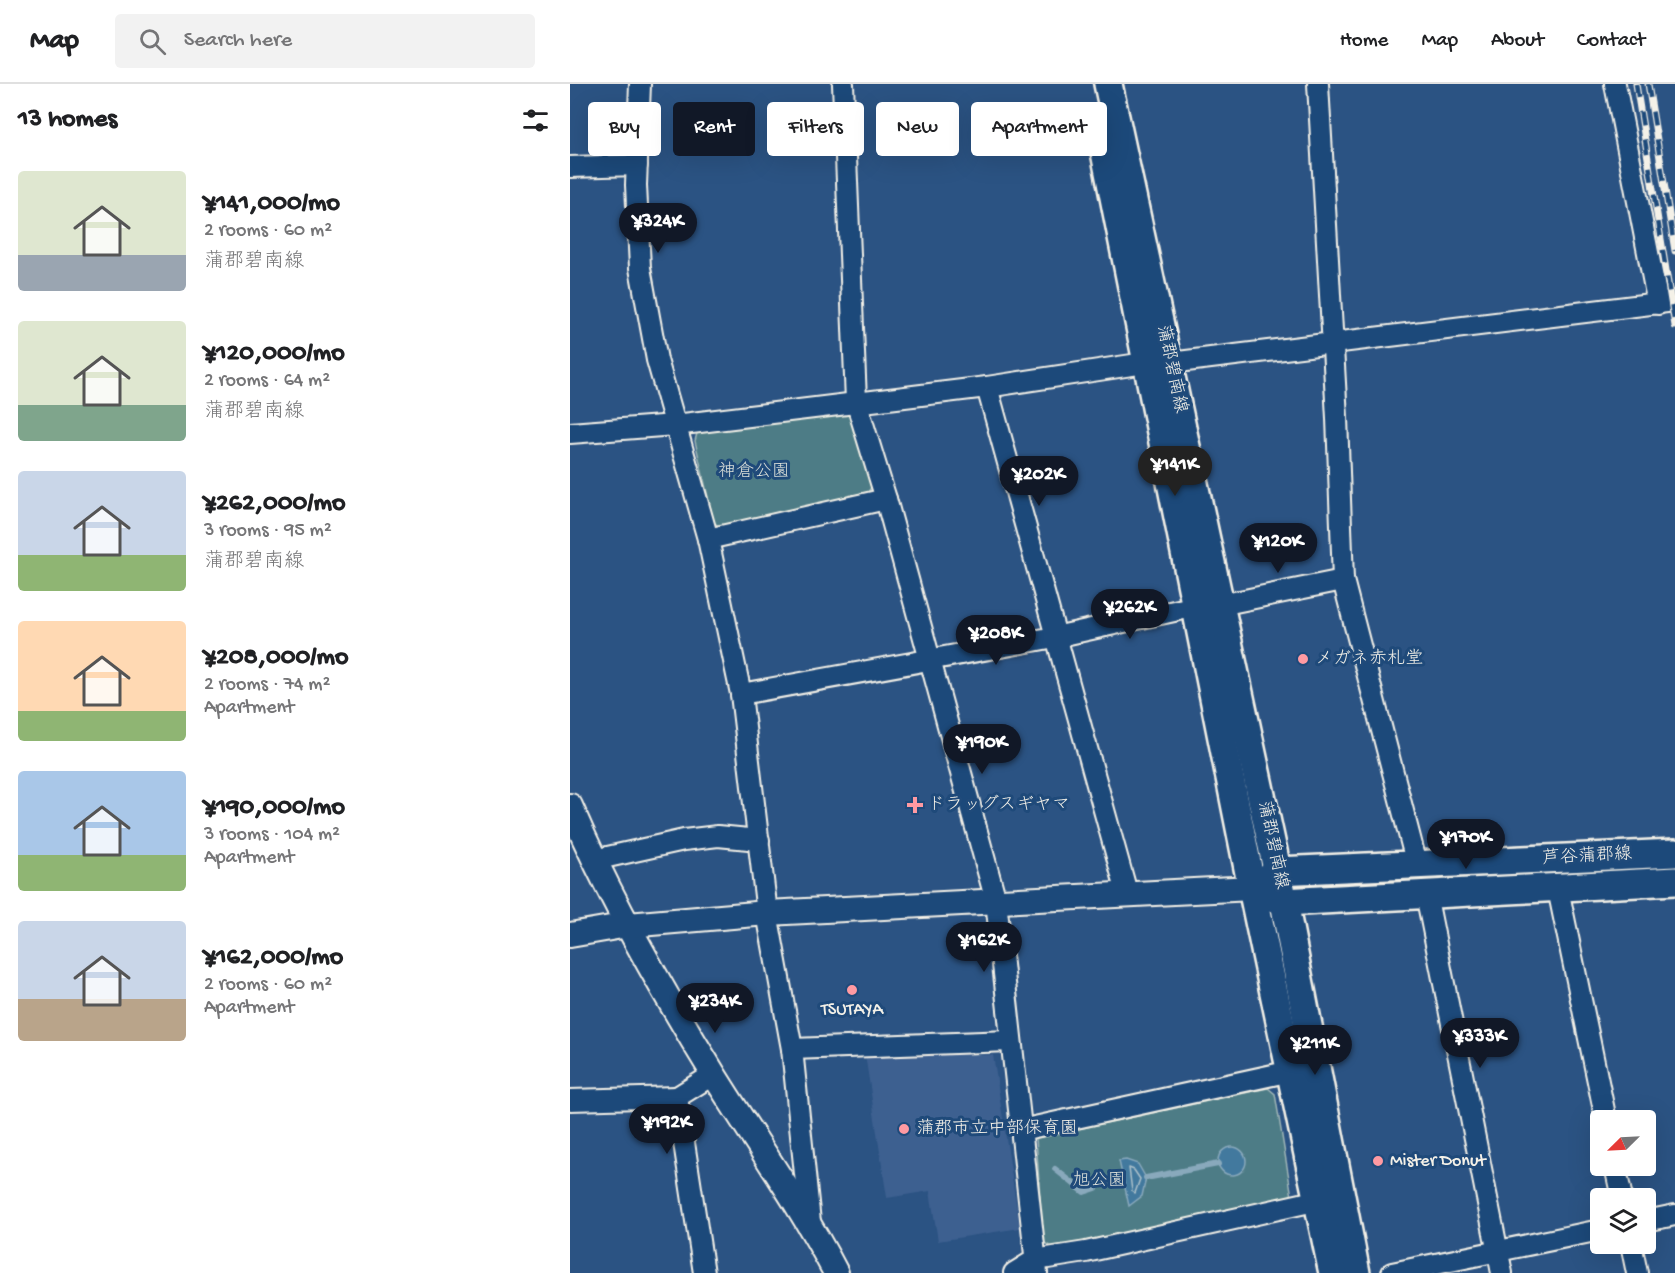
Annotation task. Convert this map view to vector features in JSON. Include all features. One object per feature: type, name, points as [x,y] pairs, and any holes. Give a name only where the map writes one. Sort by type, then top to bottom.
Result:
[{"type":"main road","name":"蒲郡碧南線","points":[[1092,84],[1158,363]]},
{"type":"main road","name":"蒲郡碧南線","points":[[1108,84],[1158,363],[1208,606],[1252,888]]},
{"type":"main road","name":"蒲郡碧南線","points":[[1208,606],[1284,902]]},
{"type":"main road","name":"芦谷蒲郡線","points":[[1277,871],[1675,853]]},
{"type":"main road","points":[[1277,871],[1252,888],[1333,1273]]},
{"type":"main road","name":"芦谷蒲郡線","points":[[1252,888],[1284,902],[1675,881]]},
{"type":"main road","points":[[1284,902],[1356,1273]]},
{"type":"street","points":[[640,84],[637,165],[640,268],[657,360],[708,539],[741,694],[767,913],[792,1049],[810,1222]]},
{"type":"street","points":[[843,84],[856,401],[886,499],[996,901],[1036,1266]]},
{"type":"street","points":[[1318,84],[1343,580],[1417,865]]},
{"type":"street","points":[[570,433],[675,425],[856,401],[987,387],[1158,363],[1667,303],[1615,84]]},
{"type":"street","points":[[570,167],[637,165]]},
{"type":"street","points":[[987,387],[1127,893]]},
{"type":"street","points":[[708,539],[886,499]]},
{"type":"street","points":[[741,694],[1055,637],[1343,580]]},
{"type":"street","points":[[570,806],[594,860],[628,925],[714,1074],[810,1222],[836,1273]]},
{"type":"street","points":[[594,860],[684,840],[718,836],[759,840]]},
{"type":"street","points":[[570,935],[628,925],[767,913],[1252,888]]},
{"type":"street","points":[[1558,889],[1603,1110]]},
{"type":"street","points":[[1426,894],[1502,1273]]},
{"type":"street","points":[[792,1049],[1010,1041]]},
{"type":"street","points":[[1021,1130],[1291,1071]]},
{"type":"street","points":[[570,1100],[677,1097],[714,1074]]},
{"type":"street","points":[[677,1097],[704,1273]]},
{"type":"street","points":[[1014,1273],[1086,1252],[1319,1200]]},
{"type":"street","points":[[1656,1219],[1675,1215]]},
{"type":"street","points":[[1392,1273],[1590,1232]]},
{"type":"street","points":[[1633,1254],[1637,1273]]},
{"type":"shaded area","points":[[865,1054],[993,1055],[1020,1228],[938,1241],[930,1191],[887,1198]]},
{"type":"green space","name":"神倉公園","points":[[850,413],[872,486],[868,492],[719,526],[714,523],[695,441],[697,433]]},
{"type":"green space","name":"旭公園","points":[[1268,1088],[1275,1094],[1292,1197],[1053,1248],[1043,1242],[1036,1138]]},
{"type":"water","points":[[1232,1147],[1242,1151],[1246,1161],[1242,1171],[1232,1175],[1222,1171],[1218,1161],[1222,1151]]},
{"type":"water","points":[[1126,1160],[1138,1164],[1146,1178],[1142,1196],[1129,1206],[1119,1161]]},
{"type":"waterway","points":[[1146,1178],[1218,1164]]},
{"type":"waterway","points":[[1055,1169],[1084,1192],[1096,1188]]},
{"type":"railway","points":[[1636,84],[1675,326]]},
{"type":"railway","points":[[1648,84],[1675,251]]},
{"type":"place","name":"メガネ赤札堂","points":[[1303,659]]},
{"type":"place","name":"ドラッグスギヤマ","points":[[915,805]]},
{"type":"place","name":"TSUTAYA","points":[[852,990]]},
{"type":"place","name":"蒲郡市立中部保育園","points":[[904,1129]]},
{"type":"place","name":"Mister Donut","points":[[1378,1161]]}]
